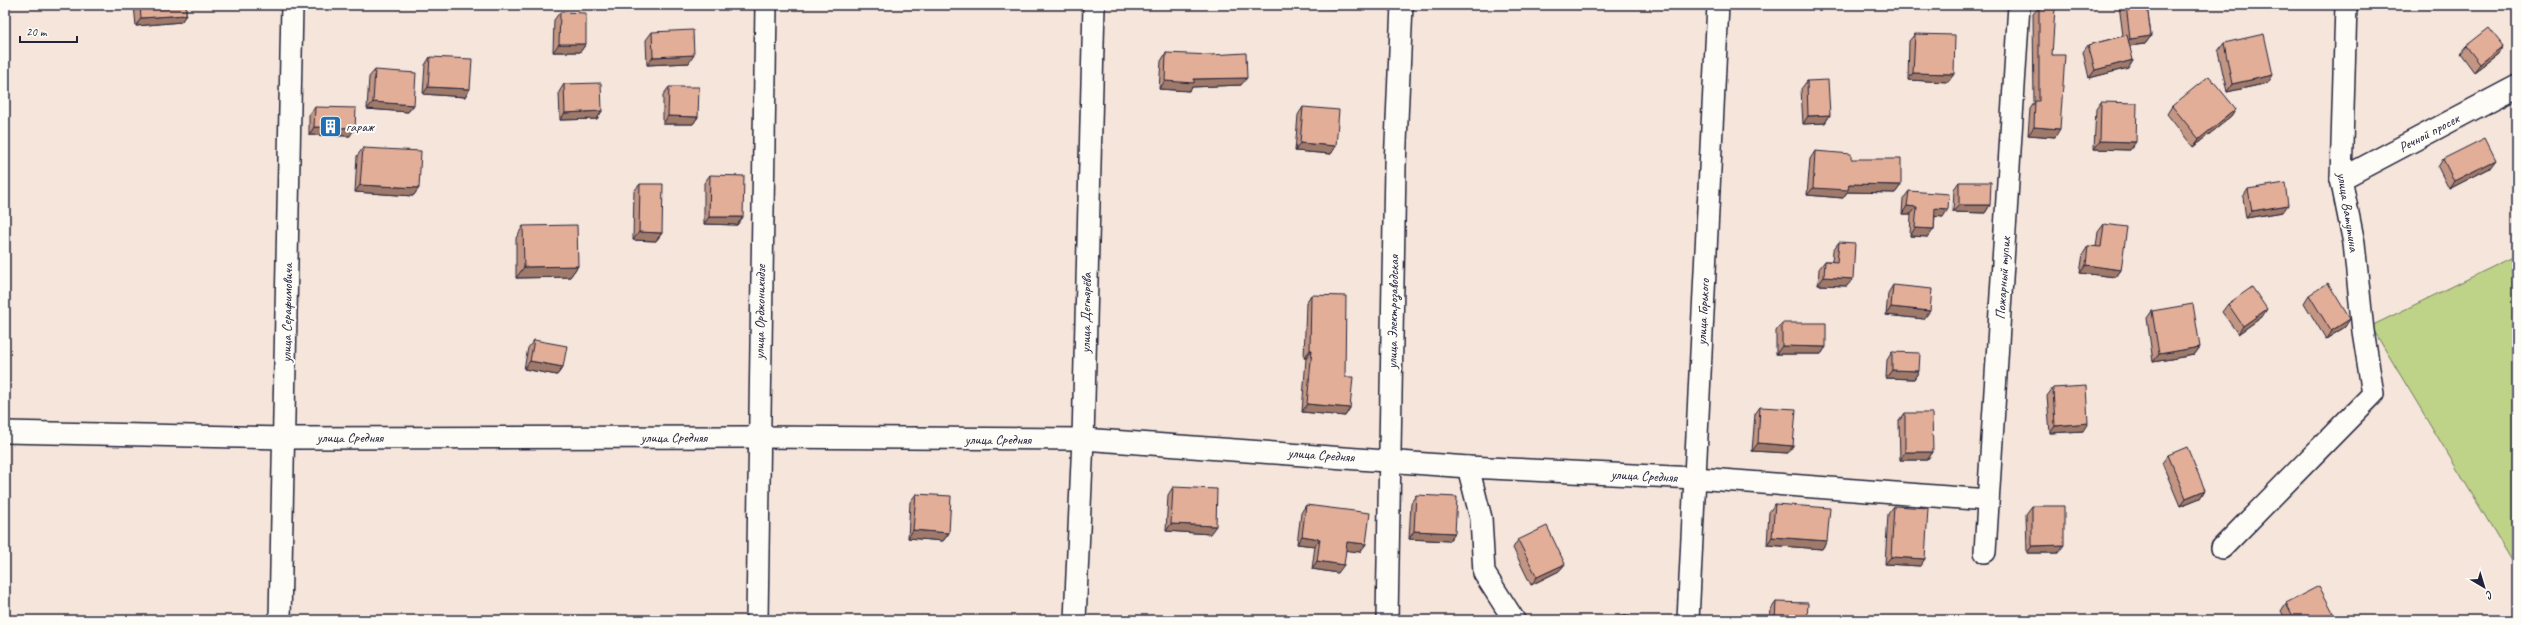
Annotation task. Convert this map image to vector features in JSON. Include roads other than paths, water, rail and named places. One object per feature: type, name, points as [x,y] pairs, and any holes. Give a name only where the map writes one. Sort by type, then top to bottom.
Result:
[{"type":"street","name":"улица Серафимовича","points":[[280,620],[285,438],[292,5]]},
{"type":"street","name":"улица Орджоникидзе","points":[[757,620],[758,437],[766,5]]},
{"type":"street","name":"улица Дегтярёва","points":[[1075,620],[1083,439],[1094,5]]},
{"type":"street","name":"улица Электрозаводская","points":[[1387,620],[1395,166],[1402,5]]},
{"type":"street","name":"улица Горького","points":[[1688,620],[1718,5]]},
{"type":"street","name":"Пожарный тупик","points":[[1985,552],[2019,5]]},
{"type":"street","name":"улица Ватутина","points":[[2222,548],[2373,394],[2363,331],[2354,243],[2341,179],[2346,5]]},
{"type":"street","name":"Речной просек","points":[[2341,179],[2517,86]]},
{"type":"street","name":"улица Средняя","points":[[5,432],[285,438],[758,437],[1083,439],[1391,460],[1468,467],[1695,478],[1988,500]]},
{"type":"street","points":[[1468,467],[1482,518],[1484,572],[1514,620]]},
{"type":"place","name":"гараж","points":[[330,126]]}]
